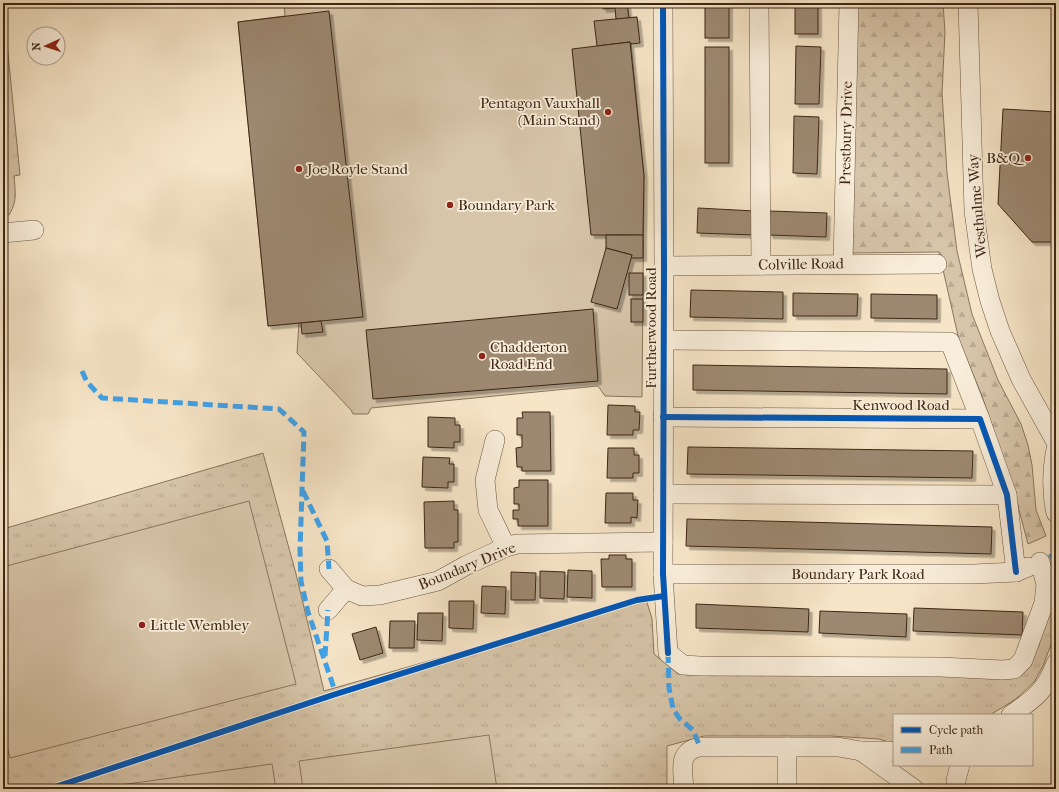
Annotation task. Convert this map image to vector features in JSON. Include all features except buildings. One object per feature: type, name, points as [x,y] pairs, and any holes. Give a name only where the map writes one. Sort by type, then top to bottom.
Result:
[{"type":"street","name":"Furtherwood Road","points":[[663,3],[663,574],[668,653]]},
{"type":"street","points":[[759,3],[761,264]]},
{"type":"street","name":"Prestbury Drive","points":[[844,264],[849,3]]},
{"type":"street","name":"Westhulme Way","points":[[968,3],[974,211],[982,269],[990,301],[1000,331],[1021,379],[1056,442]]},
{"type":"street","points":[[3,233],[34,230]]},
{"type":"street","name":"Colville Road","points":[[664,266],[761,264],[937,264]]},
{"type":"street","points":[[664,340],[950,342],[980,419],[1007,495],[1016,572]]},
{"type":"street","name":"Kenwood Road","points":[[664,417],[980,419]]},
{"type":"street","points":[[495,440],[485,480],[488,510],[506,547]]},
{"type":"street","points":[[1056,449],[1052,468],[1053,500],[1056,513]]},
{"type":"street","points":[[663,494],[1007,495]]},
{"type":"street","name":"Boundary Drive","points":[[329,569],[346,589],[362,596],[380,595],[410,589],[438,581],[467,565],[506,547],[517,544],[663,542]]},
{"type":"street","name":"Boundary Park Road","points":[[663,574],[974,574],[1016,572],[1044,559],[1046,584],[1044,603],[1023,660],[1014,669],[1002,670],[934,667],[700,666],[683,665],[668,653]]},
{"type":"street","points":[[328,610],[346,589]]},
{"type":"street","points":[[1012,714],[1036,698],[1046,685],[1056,663]]},
{"type":"street","points":[[787,747],[787,789]]},
{"type":"street","points":[[684,789],[684,756],[693,748],[838,747],[861,751],[893,752]]},
{"type":"street","points":[[861,751],[914,789]]},
{"type":"street","points":[[956,789],[958,766]]},
{"type":"green space","points":[[3,3],[20,175],[14,176],[15,200],[9,215],[3,214]]},
{"type":"green space","name":"Boundary Park","points":[[284,3],[627,3],[629,18],[637,17],[631,44],[644,176],[642,397],[605,396],[598,386],[371,408],[368,414],[353,414],[351,410],[297,353],[299,323],[268,326],[238,22],[285,16]]},
{"type":"green space","points":[[854,3],[943,3],[945,32],[942,93],[947,173],[957,251],[972,314],[998,380],[1021,424],[1028,445],[1032,465],[1036,510],[1046,536],[1028,544],[1013,487],[982,396],[959,340],[939,252],[851,253]]},
{"type":"green space","points":[[263,453],[296,574],[324,691],[646,599],[652,619],[654,654],[678,674],[1015,674],[1054,595],[1056,582],[1056,631],[1043,666],[1034,682],[1016,699],[992,714],[893,714],[893,744],[879,739],[830,736],[704,736],[667,746],[667,789],[3,789],[3,529]]},
{"type":"green space","name":"Little Wembley","points":[[249,501],[296,684],[10,758],[3,730],[3,567]]},
{"type":"green space","points":[[489,735],[497,789],[303,789],[299,761]]},
{"type":"green space","points":[[272,764],[276,789],[91,789]]},
{"type":"marked path","points":[[82,371],[87,382],[102,398],[279,409],[304,432],[300,550],[301,581],[308,612],[336,694]]},
{"type":"marked path","points":[[303,491],[327,541],[329,569]]},
{"type":"marked path","points":[[1049,557],[1056,554]]},
{"type":"marked path","points":[[325,656],[328,610]]},
{"type":"marked path","points":[[668,653],[669,688],[673,709],[680,719],[693,730],[700,747]]},
{"type":"cycle path","points":[[663,3],[663,574],[668,653]]},
{"type":"cycle path","points":[[663,417],[980,419],[1007,495],[1016,572]]},
{"type":"cycle path","points":[[49,789],[336,694],[637,600],[664,596]]},
{"type":"place","name":"Pentagon Vauxhall (Main Stand)","points":[[608,112]]},
{"type":"place","name":"B&Q","points":[[1028,158]]},
{"type":"place","name":"Joe Royle Stand","points":[[299,169]]},
{"type":"place","name":"Boundary Park","points":[[450,205]]},
{"type":"place","name":"Chadderton Road End","points":[[482,356]]},
{"type":"place","name":"Little Wembley","points":[[142,625]]}]
